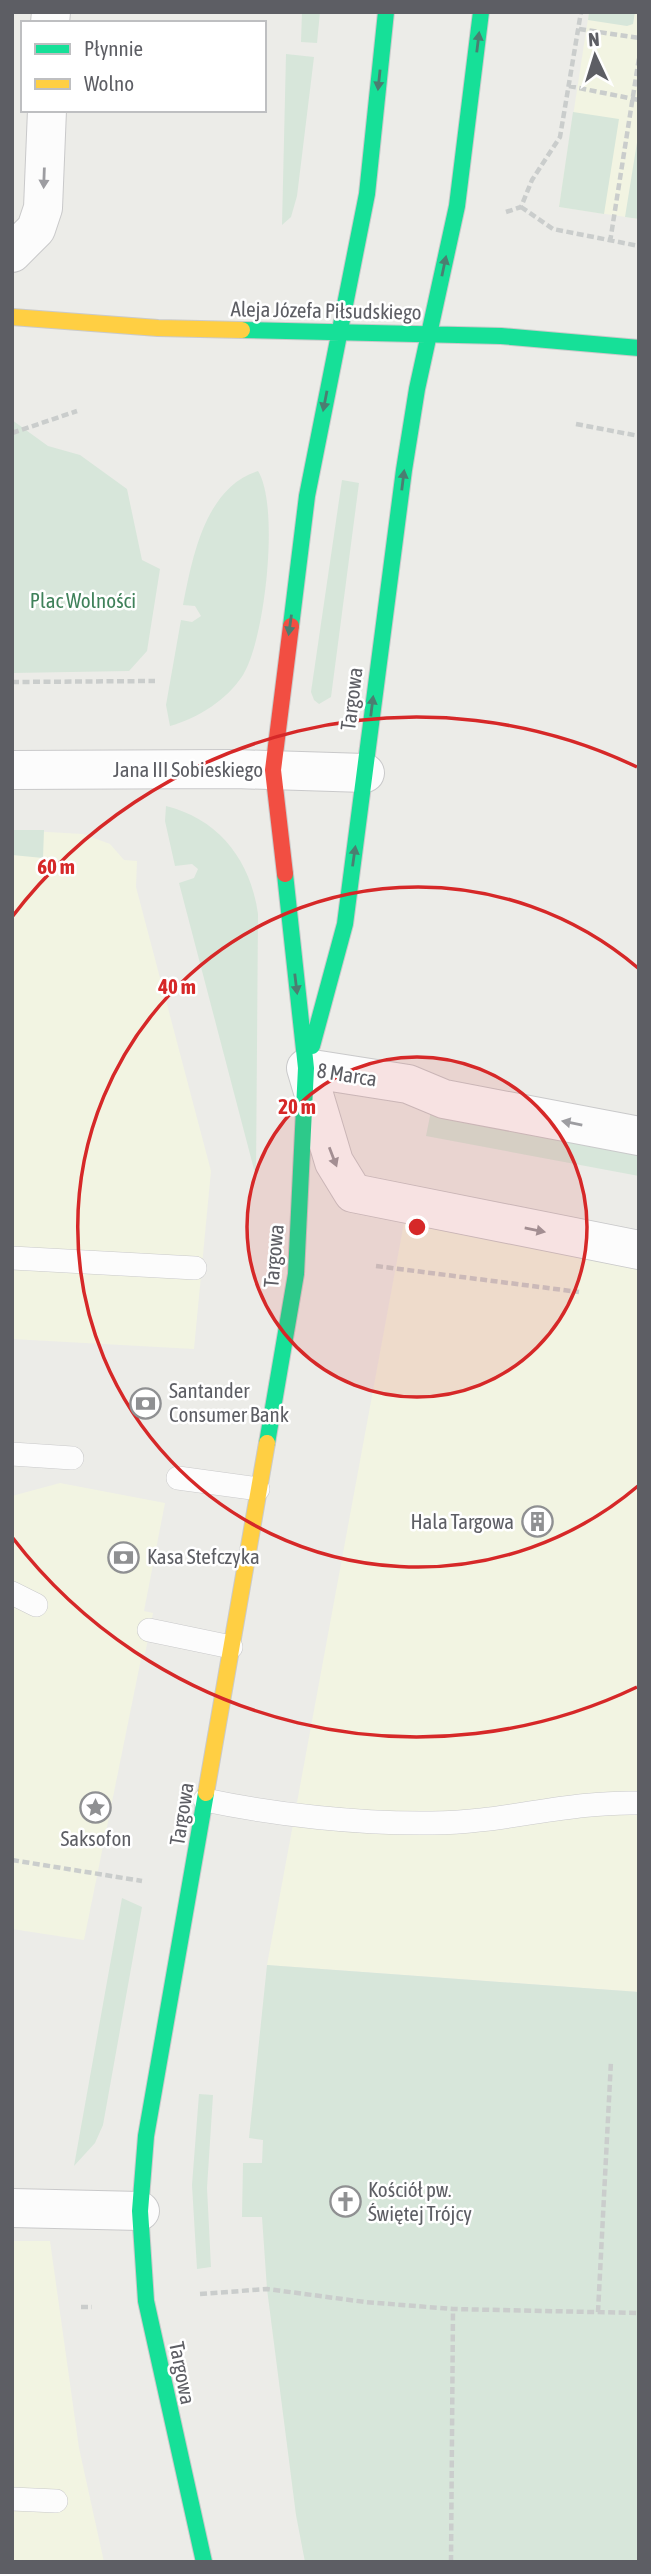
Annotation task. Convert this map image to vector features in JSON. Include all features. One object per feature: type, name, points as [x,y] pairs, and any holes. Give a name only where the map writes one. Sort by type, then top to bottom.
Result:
[{"type":"street","name":"Targowa","points":[[204,2562],[173,2435],[146,2301],[140,2211],[146,2136],[296,1274],[306,1068],[273,770],[307,496],[367,194],[386,12]]},
{"type":"street","name":"Targowa","points":[[306,1068],[345,924],[404,470],[457,206],[481,12]]},
{"type":"street","points":[[12,253],[36,229],[43,208],[47,112]]},
{"type":"street","name":"Aleja Józefa Piłsudskiego","points":[[12,317],[158,328],[338,334],[430,333],[589,342],[639,348]]},
{"type":"street","name":"Jana III Sobieskiego","points":[[12,770],[273,770],[365,774]]},
{"type":"street","name":"8 Marca","points":[[639,1136],[444,1099],[408,1084],[306,1068],[334,1162],[353,1193],[639,1250]]},
{"type":"street","points":[[12,2208],[140,2211]]},
{"type":"lane","points":[[12,1258],[195,1268]]},
{"type":"lane","points":[[12,1454],[72,1458]]},
{"type":"lane","points":[[178,1478],[258,1489]]},
{"type":"lane","points":[[12,1593],[36,1605]]},
{"type":"lane","points":[[149,1630],[231,1647]]},
{"type":"lane","points":[[205,1800],[268,1813],[434,1823],[606,1802],[639,1803]]},
{"type":"lane","points":[[12,2499],[56,2501]]},
{"type":"path","points":[[506,212],[521,207],[532,180],[561,137],[581,12]]},
{"type":"path","points":[[579,29],[639,38]]},
{"type":"path","points":[[610,242],[639,58]]},
{"type":"path","points":[[569,86],[639,100]]},
{"type":"path","points":[[521,207],[553,229],[639,246]]},
{"type":"path","points":[[12,433],[77,411]]},
{"type":"path","points":[[576,424],[639,436]]},
{"type":"path","points":[[12,682],[155,681]]},
{"type":"path","points":[[376,1266],[587,1293]]},
{"type":"path","points":[[12,1860],[191,1889]]},
{"type":"path","points":[[598,2312],[611,2061]]},
{"type":"path","points":[[200,2294],[267,2289],[365,2302],[453,2309],[639,2313]]},
{"type":"path","points":[[81,2308],[92,2307]]},
{"type":"path","points":[[451,2562],[453,2309]]},
{"type":"shaded area","points":[[589,12],[639,12],[639,219],[559,207]]},
{"type":"shaded area","points":[[12,830],[83,834],[110,844],[124,860],[137,861],[136,887],[211,1171],[194,1349],[12,1339]]},
{"type":"shaded area","points":[[410,1190],[639,1232],[639,1992],[267,1965]]},
{"type":"shaded area","points":[[60,1483],[165,1503],[144,1611],[153,1613],[145,1654],[142,1654],[84,1940],[12,1929],[12,1496]]},
{"type":"shaded area","points":[[12,2241],[50,2241],[79,2448],[104,2562],[12,2562]]},
{"type":"green space","points":[[302,12],[320,12],[317,43],[301,42]]},
{"type":"green space","points":[[589,12],[635,12],[633,24],[627,26],[588,20]]},
{"type":"green space","points":[[286,54],[314,57],[297,196],[291,217],[282,225]]},
{"type":"green space","points":[[573,112],[619,119],[604,214],[559,207]]},
{"type":"green space","points":[[639,130],[639,219],[625,217]]},
{"type":"green space","name":"Plac Wolności","points":[[12,420],[48,446],[80,455],[127,489],[142,560],[160,569],[147,651],[129,671],[12,673]]},
{"type":"green space","points":[[258,471],[265,488],[269,542],[263,604],[251,658],[243,675],[220,700],[201,713],[170,726],[166,705],[181,620],[192,622],[201,616],[195,606],[183,605],[197,547],[213,508],[225,492],[240,479]]},
{"type":"green space","points":[[342,480],[359,483],[331,697],[319,704],[311,692]]},
{"type":"green space","points":[[166,806],[185,812],[217,832],[240,860],[254,895],[258,914],[256,1177],[179,883],[194,878],[198,869],[192,864],[175,866],[165,821]]},
{"type":"green space","points":[[12,830],[44,830],[43,858],[12,855]]},
{"type":"green space","points":[[431,1111],[639,1150],[639,1176],[426,1136]]},
{"type":"green space","points":[[122,1898],[142,1907],[103,2125],[95,2143],[74,2166]]},
{"type":"green space","points":[[267,1965],[639,1992],[639,2562],[305,2562],[296,2515],[267,2289],[262,2217],[242,2217],[243,2163],[262,2163],[263,2140],[249,2138]]},
{"type":"green space","points":[[199,2094],[213,2095],[207,2188],[211,2267],[197,2269],[192,2185]]},
{"type":"traffic: fast","points":[[291,626],[307,496],[367,194],[386,12]]},
{"type":"traffic: fast","points":[[312,1046],[345,924],[404,470],[417,389],[457,206],[481,12]]},
{"type":"traffic: fast","points":[[242,330],[501,336],[639,348]]},
{"type":"traffic: fast","points":[[267,1443],[296,1274],[306,1068],[285,874]]},
{"type":"traffic: fast","points":[[204,2562],[146,2301],[140,2211],[146,2136],[206,1793]]},
{"type":"traffic: slow","points":[[12,317],[158,328],[242,330]]},
{"type":"traffic: slow","points":[[206,1793],[267,1443]]},
{"type":"traffic: jam","points":[[285,874],[273,770],[291,626]]},
{"type":"place","name":"Santander Consumer Bank","points":[[146,1403]]},
{"type":"place","name":"Hala Targowa","points":[[537,1522]]},
{"type":"place","name":"Kasa Stefczyka","points":[[124,1557]]},
{"type":"place","name":"Saksofon","points":[[96,1807]]},
{"type":"place","name":"Kościół pw. Świętej Trójcy","points":[[345,2202]]}]
